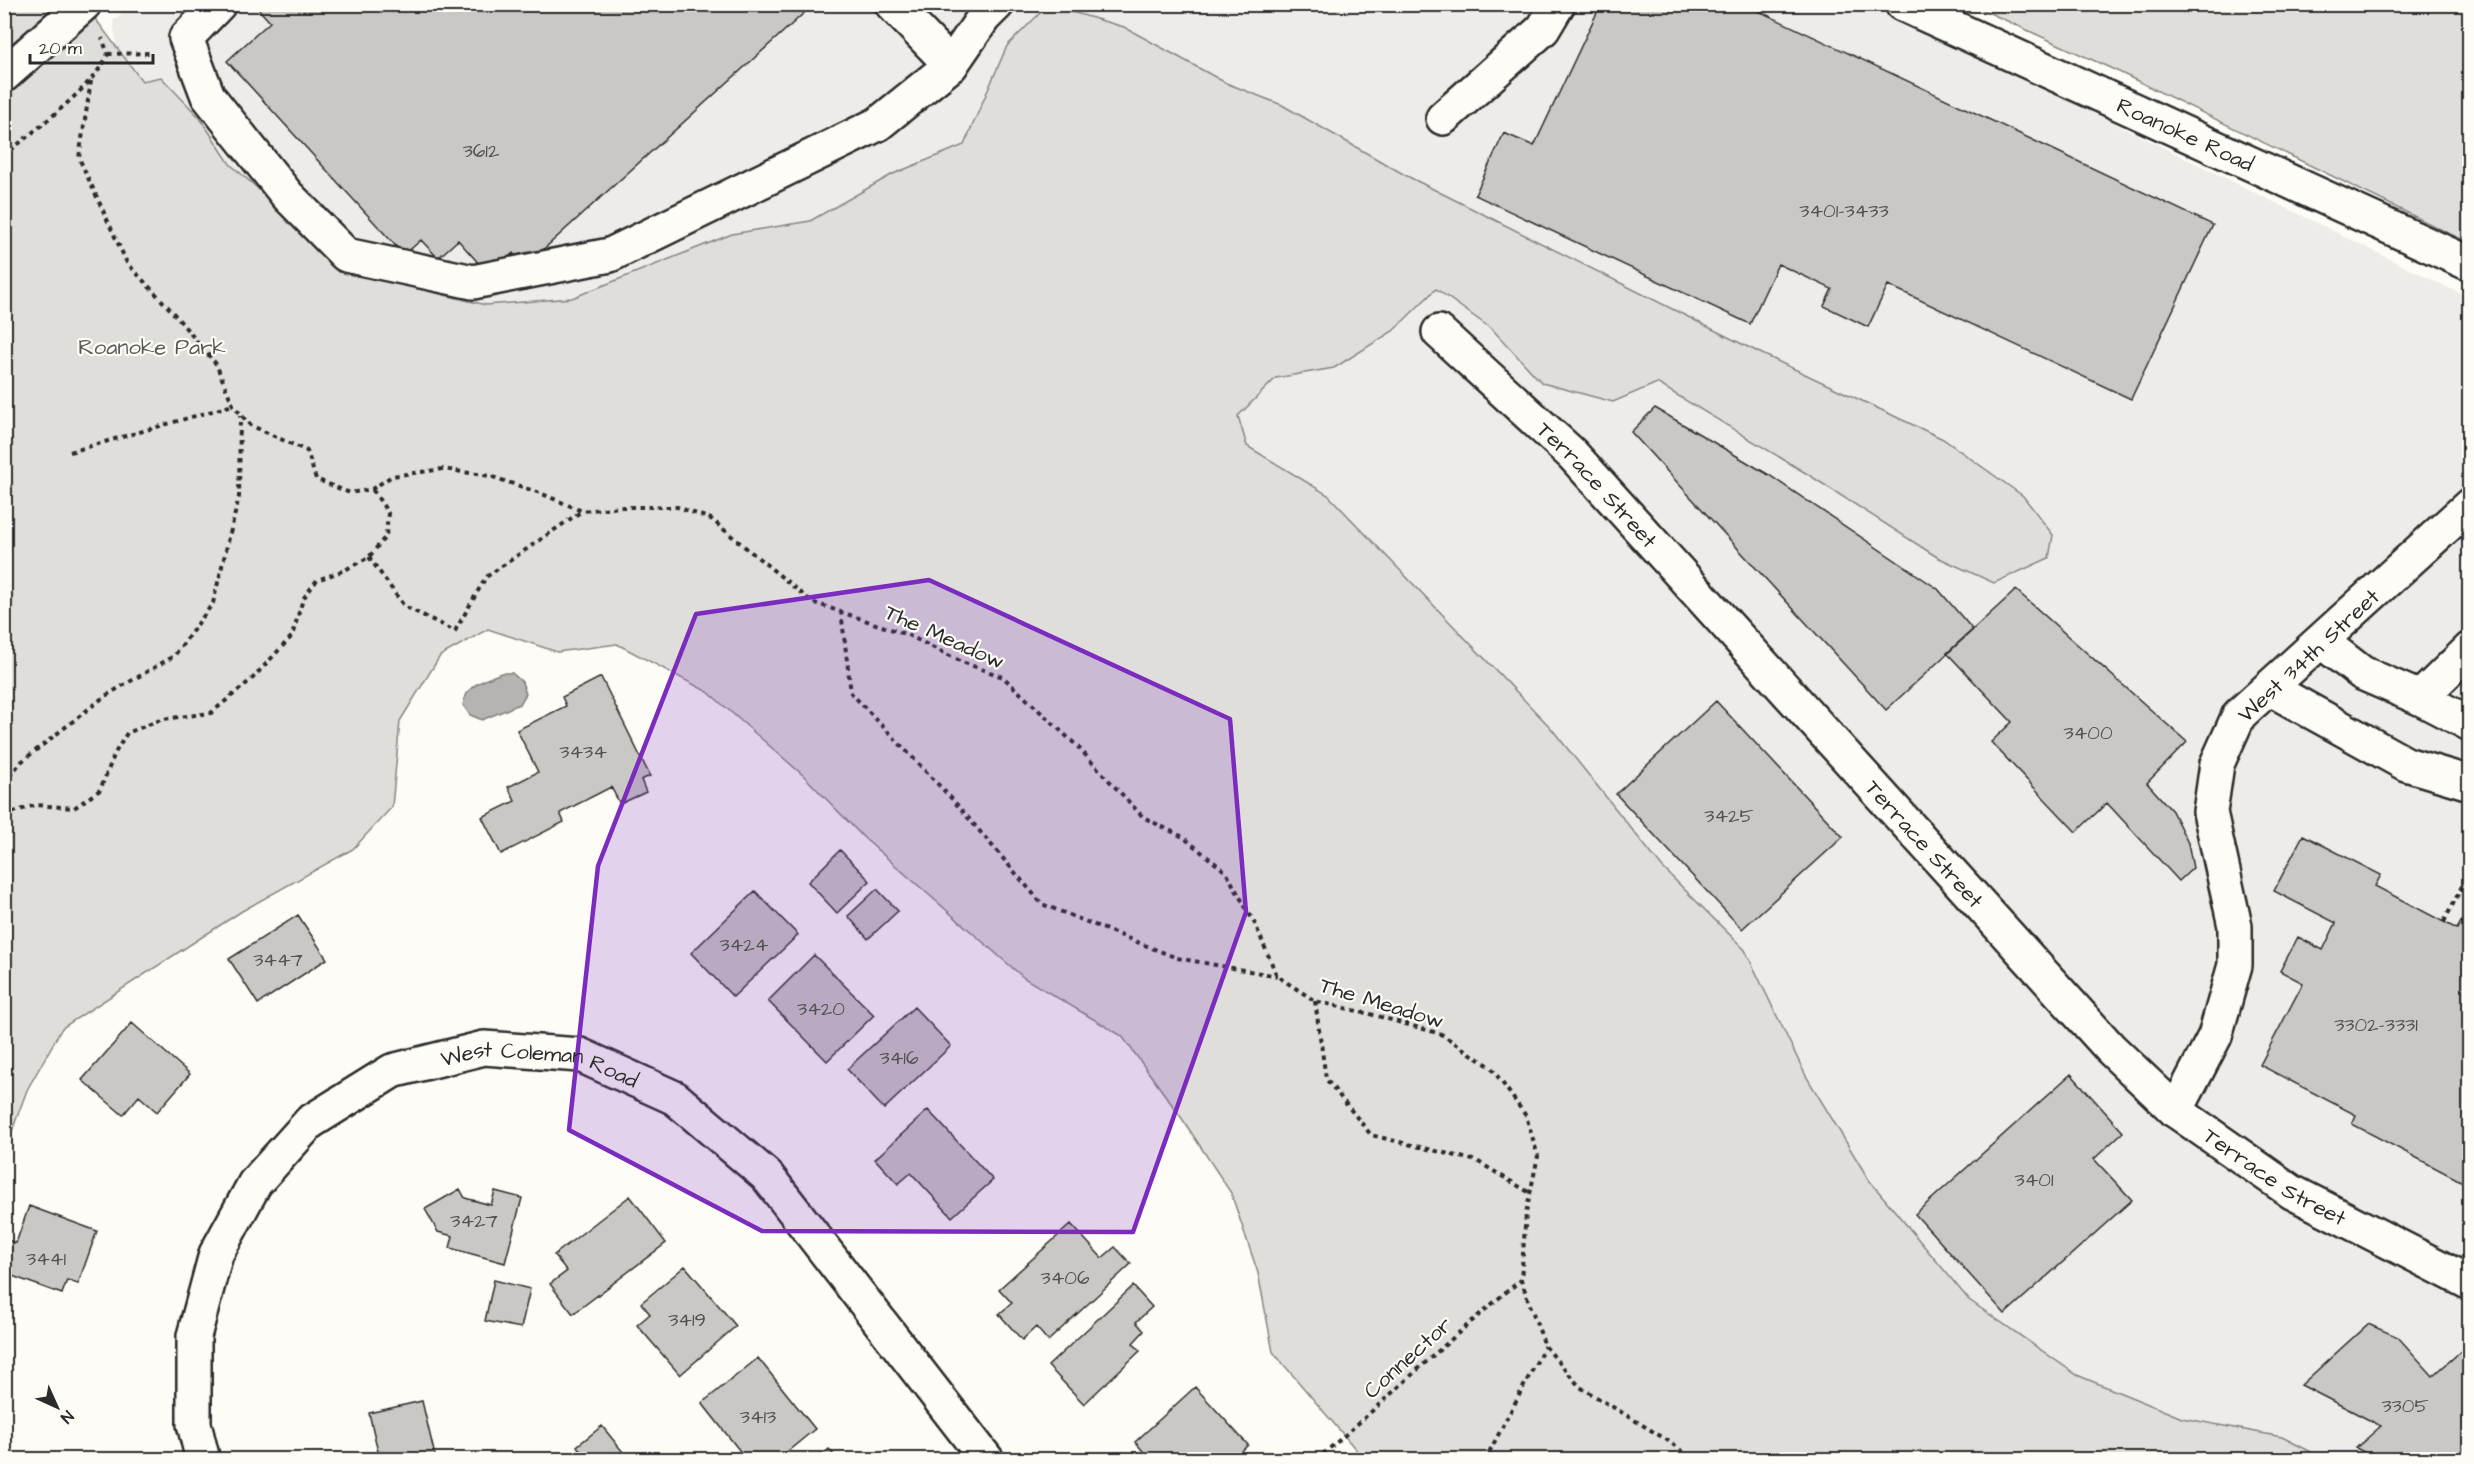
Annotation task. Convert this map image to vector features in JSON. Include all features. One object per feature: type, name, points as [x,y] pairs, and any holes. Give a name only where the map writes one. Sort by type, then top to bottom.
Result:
[{"type":"street","points":[[219,4],[186,38],[208,96],[287,195],[346,255],[473,282],[610,255],[878,124],[951,65],[984,17],[997,4]]},
{"type":"street","points":[[892,4],[951,65]]},
{"type":"street","points":[[1443,118],[1544,29],[1558,4]]},
{"type":"street","name":"Roanoke Road","points":[[1902,4],[2469,264]]},
{"type":"street","points":[[4,75],[82,7]]},
{"type":"street","name":"Terrace Street","points":[[1439,332],[1572,454],[2111,1049],[2176,1111],[2292,1192],[2469,1283]]},
{"type":"street","name":"West 34th Street","points":[[2176,1111],[2216,1036],[2235,965],[2235,926],[2211,812],[2217,764],[2239,715],[2469,505]]},
{"type":"street","points":[[2321,641],[2362,673],[2420,698],[2469,724]]},
{"type":"street","points":[[2420,698],[2469,649]]},
{"type":"street","points":[[2269,688],[2406,764],[2469,783]]},
{"type":"street","name":"West Coleman Road","points":[[203,1460],[194,1424],[194,1336],[216,1254],[255,1183],[310,1122],[392,1071],[484,1048],[580,1055],[675,1098],[767,1176],[987,1460]]},
{"type":"path","points":[[4,156],[91,81],[104,64],[108,54],[105,42],[82,7]]},
{"type":"path","points":[[108,54],[155,53]]},
{"type":"path","name":"The Meadow","points":[[91,81],[78,158],[127,263],[216,364],[233,405],[240,414],[250,425],[307,451],[316,479],[350,493],[372,489],[392,476],[443,469],[490,476],[540,493],[582,511],[622,507],[677,507],[711,519],[812,602],[908,635],[962,662],[1003,677],[1076,745],[1143,817],[1184,837],[1226,872],[1255,924],[1277,976],[1315,1001],[1441,1034],[1491,1067],[1526,1116],[1538,1156],[1526,1213],[1521,1280],[1545,1346],[1581,1387],[1667,1440],[1694,1460]]},
{"type":"path","points":[[70,452],[233,405]]},
{"type":"path","points":[[4,783],[21,762],[105,696],[174,656],[213,603],[239,497],[240,414]]},
{"type":"path","points":[[4,815],[36,805],[74,808],[100,790],[115,753],[127,733],[163,720],[211,713],[252,679],[292,636],[303,599],[317,580],[345,570],[369,557],[386,536],[388,513],[372,489]]},
{"type":"path","points":[[369,557],[404,606],[455,631],[486,577],[582,511]]},
{"type":"path","points":[[841,611],[851,693],[953,800],[1042,903],[1177,958],[1277,976]]},
{"type":"path","points":[[2444,922],[2469,870]]},
{"type":"path","points":[[1315,1001],[1326,1079],[1371,1135],[1477,1161],[1530,1193]]},
{"type":"path","name":"Connector","points":[[1316,1460],[1521,1280]]},
{"type":"path","points":[[1485,1460],[1545,1346]]},
{"type":"highlighted area","points":[[929,580],[1230,719],[1246,912],[1133,1232],[762,1231],[569,1130],[598,866],[696,614]]},
{"type":"shaded area","points":[[132,4],[1864,5],[1982,58],[2469,298],[2469,1459],[2325,1459],[2282,1437],[2182,1418],[2077,1375],[1969,1300],[1869,1180],[1806,1076],[1745,950],[1662,867],[1551,728],[1328,495],[1247,446],[1238,416],[1276,378],[1334,368],[1393,331],[1436,289],[1493,330],[1542,383],[1613,402],[1656,383],[1809,475],[1937,557],[1993,583],[2049,558],[1943,439],[1758,352],[1405,175],[1282,105],[1226,83],[1124,27],[1048,5],[1007,46],[964,145],[893,174],[810,221],[732,234],[572,298],[486,305],[398,284],[327,249],[230,164],[200,118],[138,82],[117,47],[113,21]]},
{"type":"shaded area","points":[[501,673],[512,673],[522,682],[526,694],[520,704],[482,720],[470,715],[463,705],[468,692],[477,684]]},
{"type":"green space","name":"Roanoke Park","points":[[5,5],[85,5],[142,81],[161,77],[200,118],[230,164],[327,249],[398,284],[486,305],[572,298],[732,234],[810,221],[893,174],[964,145],[1007,46],[1048,5],[1124,27],[1226,83],[1282,105],[1405,175],[1758,352],[1943,439],[2023,496],[2053,535],[2049,558],[1994,583],[1937,557],[1809,475],[1657,383],[1613,402],[1542,383],[1493,330],[1436,289],[1393,331],[1334,368],[1276,378],[1238,416],[1247,446],[1328,495],[1551,728],[1662,867],[1745,950],[1806,1076],[1869,1180],[1969,1300],[2077,1375],[2182,1418],[2282,1437],[2325,1459],[1364,1459],[1273,1352],[1258,1273],[1231,1193],[1181,1117],[1122,1036],[1024,978],[864,838],[804,776],[708,692],[617,644],[557,652],[488,629],[440,656],[400,721],[392,807],[353,849],[242,911],[62,1028],[27,1090],[9,1139],[5,1143]]},
{"type":"green space","points":[[1972,5],[2469,5],[2469,243],[2119,72]]},
{"type":"building","points":[[254,4],[814,4],[525,266],[513,253],[489,275],[458,240],[438,258],[421,240],[404,255],[227,61],[270,22]]},
{"type":"building","points":[[1601,4],[1744,4],[2213,225],[2131,399],[1888,285],[1868,327],[1824,306],[1832,289],[1778,264],[1750,324],[1475,195],[1504,133],[1534,146]]},
{"type":"building","points":[[1655,408],[1769,475],[1938,589],[1973,630],[1886,710],[1631,432]]},
{"type":"building","points":[[2016,590],[2187,742],[2147,783],[2172,811],[2188,843],[2193,868],[2179,881],[2107,803],[2076,832],[1991,742],[2012,722],[1947,653]]},
{"type":"building","points":[[601,677],[650,776],[641,780],[646,792],[620,804],[611,787],[560,813],[564,822],[501,854],[482,817],[515,801],[508,787],[538,772],[517,730],[566,706],[562,697]]},
{"type":"building","points":[[1716,701],[1843,837],[1742,929],[1616,794]]},
{"type":"building","points":[[2303,835],[2381,875],[2375,886],[2457,929],[2466,913],[2470,915],[2470,1186],[2352,1124],[2356,1115],[2260,1065],[2303,983],[2280,971],[2298,937],[2323,950],[2336,923],[2274,891]]},
{"type":"building","points":[[840,850],[870,881],[837,913],[808,882]]},
{"type":"building","points":[[877,889],[898,911],[868,939],[848,916]]},
{"type":"building","points":[[755,891],[798,935],[733,997],[691,953]]},
{"type":"building","points":[[298,915],[327,959],[258,1004],[229,959]]},
{"type":"building","points":[[814,955],[874,1015],[827,1061],[768,1001]]},
{"type":"building","points":[[914,1007],[951,1046],[884,1109],[847,1069]]},
{"type":"building","points":[[132,1023],[190,1074],[157,1112],[139,1096],[123,1115],[82,1080]]},
{"type":"building","points":[[2071,1074],[2123,1132],[2094,1159],[2132,1200],[2005,1314],[1915,1214]]},
{"type":"building","points":[[928,1110],[993,1180],[952,1217],[911,1173],[898,1184],[875,1159]]},
{"type":"building","points":[[460,1189],[465,1198],[491,1205],[495,1191],[522,1198],[505,1263],[450,1248],[453,1236],[438,1232],[425,1209]]},
{"type":"building","points":[[630,1196],[666,1243],[573,1314],[550,1284],[567,1271],[554,1255]]},
{"type":"building","points":[[29,1206],[97,1231],[78,1284],[67,1280],[62,1294],[4,1273],[4,1239],[16,1243]]},
{"type":"building","points":[[1071,1224],[1102,1258],[1115,1247],[1131,1264],[1048,1341],[1036,1327],[1022,1340],[999,1314],[1012,1303],[999,1289]]},
{"type":"building","points":[[685,1266],[736,1326],[680,1375],[637,1325],[650,1314],[641,1303]]},
{"type":"building","points":[[494,1280],[530,1289],[521,1328],[485,1321]]},
{"type":"building","points":[[1133,1286],[1152,1307],[1136,1322],[1144,1331],[1133,1343],[1140,1351],[1084,1404],[1048,1366]]},
{"type":"building","points":[[2368,1324],[2398,1337],[2433,1376],[2470,1343],[2470,1460],[2379,1460],[2356,1448],[2381,1426],[2301,1385]]},
{"type":"building","points":[[758,1358],[815,1429],[777,1460],[747,1460],[702,1403]]},
{"type":"building","points":[[1195,1387],[1248,1445],[1232,1460],[1151,1460],[1135,1442]]},
{"type":"building","points":[[422,1401],[436,1460],[380,1460],[369,1413]]},
{"type":"building","points":[[602,1426],[627,1457],[625,1460],[587,1460],[577,1446]]},
{"type":"building","points":[[829,1449],[838,1460],[816,1460]]}]
